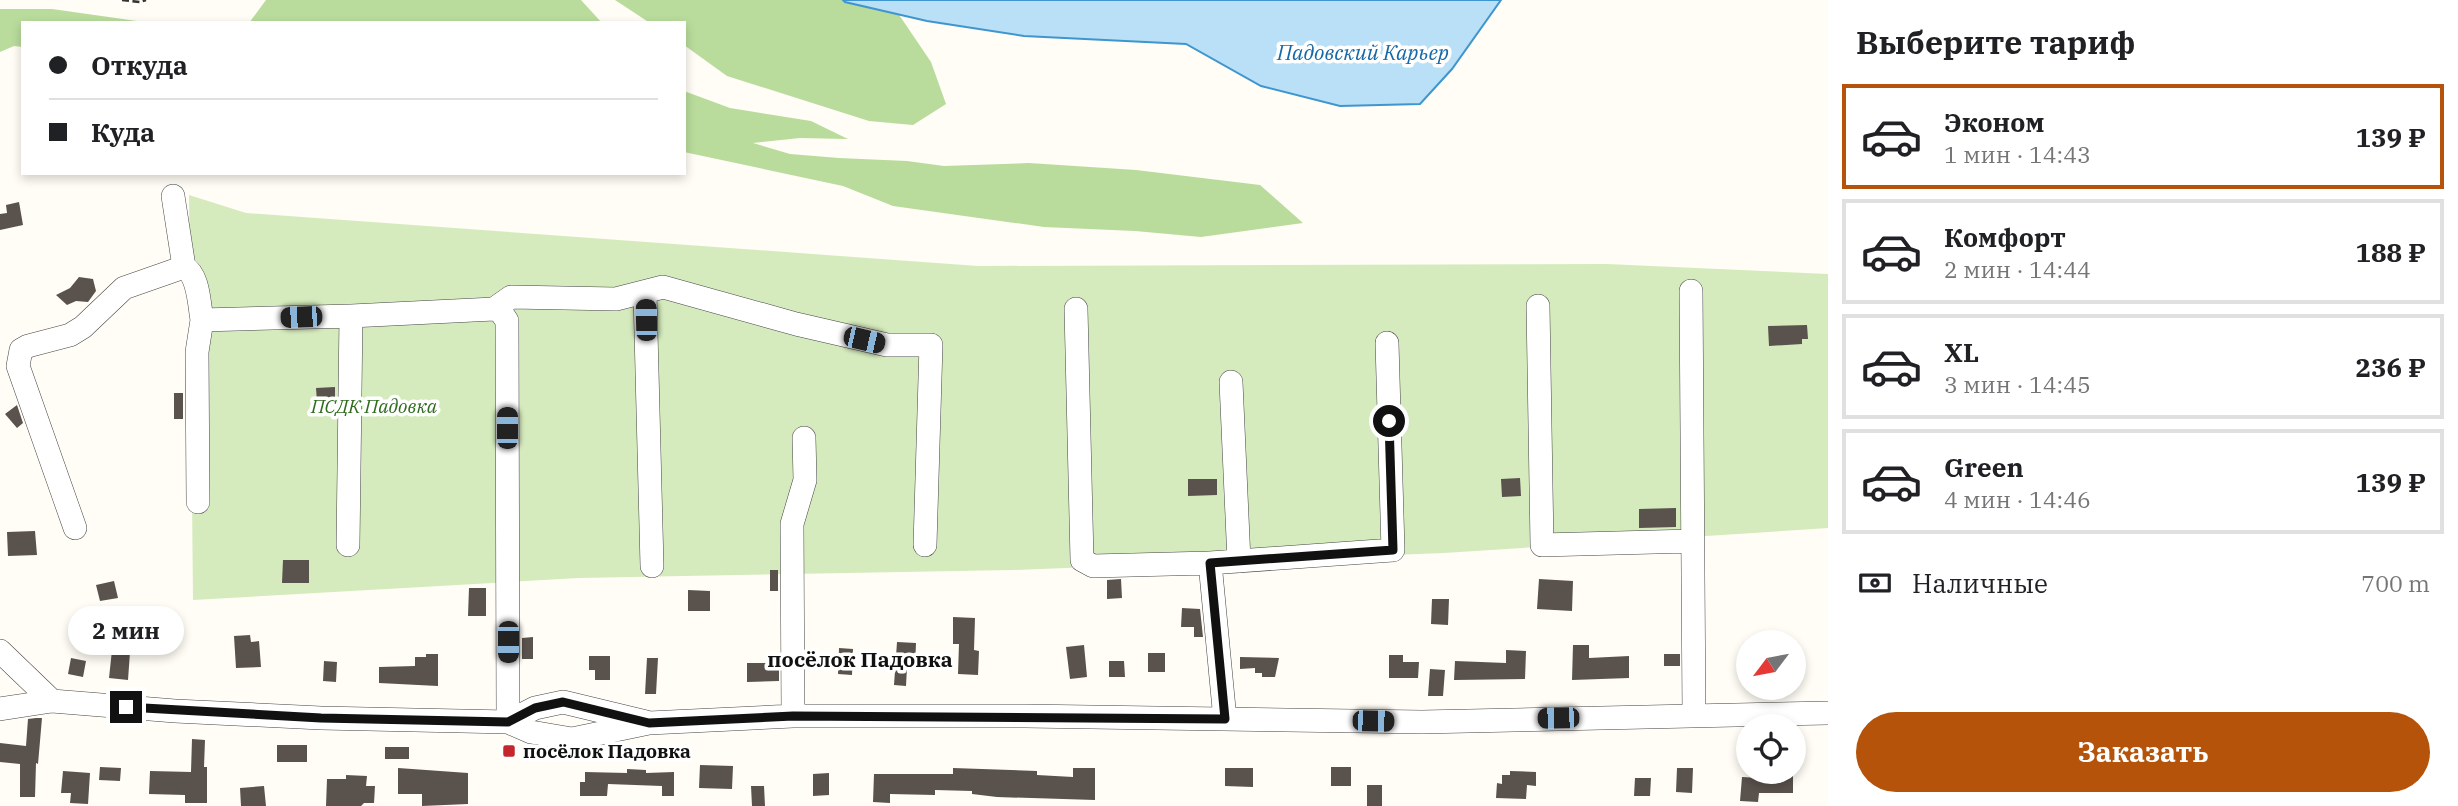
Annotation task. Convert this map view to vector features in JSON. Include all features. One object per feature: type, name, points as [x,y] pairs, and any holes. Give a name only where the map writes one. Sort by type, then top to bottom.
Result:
[{"type":"street","points":[[173,196],[184,267]]},
{"type":"street","points":[[75,528],[18,366],[21,350],[27,346],[71,335],[124,288],[184,267],[190,270],[194,278],[202,320],[197,352],[198,502]]},
{"type":"street","points":[[494,309],[511,297],[616,299],[663,287],[796,324],[887,345],[930,345],[925,545]]},
{"type":"street","points":[[1691,291],[1694,715]]},
{"type":"street","points":[[645,293],[652,566]]},
{"type":"street","points":[[1538,306],[1542,545],[1692,541]]},
{"type":"street","points":[[202,320],[494,309],[501,312],[507,321],[508,722]]},
{"type":"street","points":[[1076,309],[1082,560],[1093,566],[1210,563],[1393,550],[1387,343]]},
{"type":"street","points":[[348,545],[351,316]]},
{"type":"street","points":[[1231,382],[1239,561]]},
{"type":"street","points":[[793,716],[792,524],[806,480],[804,438]]},
{"type":"street","points":[[1210,563],[1225,719]]},
{"type":"street","points":[[0,650],[52,701]]},
{"type":"street","points":[[0,709],[52,701],[308,718],[508,722],[531,732],[572,739],[649,723],[793,716],[1422,722],[1828,713]]},
{"type":"street","points":[[508,722],[535,708],[563,702],[649,723]]},
{"type":"path","points":[[122,0],[146,0]]},
{"type":"green space","points":[[266,0],[581,0],[600,21],[250,21]]},
{"type":"green space","points":[[615,0],[889,0],[931,62],[946,104],[913,125],[869,121],[727,76],[686,46],[686,21],[647,21]]},
{"type":"green space","points":[[0,9],[52,9],[137,21],[21,21],[21,47],[14,46],[0,52]]},
{"type":"green space","points":[[686,92],[730,108],[811,121],[848,139],[800,138],[753,143],[790,154],[907,161],[944,166],[1029,163],[1136,170],[1260,185],[1303,223],[1201,237],[1044,227],[893,206],[843,186],[686,152]]},
{"type":"green space","name":"ПСДК Падовка","points":[[189,195],[246,213],[978,266],[1607,264],[1828,274],[1828,528],[1444,553],[1013,570],[578,578],[193,600]]},
{"type":"water","name":"Падовский Карьер","points":[[843,0],[1501,0],[1452,69],[1420,104],[1340,106],[1261,86],[1186,44],[1024,36],[927,21]]},
{"type":"building","points":[[19,202],[23,225],[0,230],[0,214],[7,213],[6,205]]},
{"type":"building","points":[[79,277],[93,279],[96,291],[88,302],[76,301],[67,305],[56,295],[70,288]]},
{"type":"building","points":[[1807,325],[1808,339],[1802,339],[1802,344],[1769,346],[1768,326]]},
{"type":"building","points":[[335,387],[335,402],[317,402],[316,388]]},
{"type":"building","points":[[174,393],[183,393],[183,419],[174,419]]},
{"type":"building","points":[[17,405],[23,423],[17,428],[5,414]]},
{"type":"building","points":[[1520,478],[1521,496],[1502,497],[1501,479]]},
{"type":"building","points":[[1188,479],[1217,479],[1217,495],[1188,496]]},
{"type":"building","points":[[1676,508],[1676,527],[1639,528],[1639,509]]},
{"type":"building","points":[[35,531],[37,555],[8,556],[7,532]]},
{"type":"building","points":[[283,560],[309,560],[309,583],[282,583]]},
{"type":"building","points":[[770,570],[778,570],[778,591],[770,591]]},
{"type":"building","points":[[1121,579],[1122,598],[1107,599],[1107,580]]},
{"type":"building","points":[[1539,579],[1573,581],[1572,611],[1537,609]]},
{"type":"building","points":[[114,581],[118,598],[100,601],[96,585]]},
{"type":"building","points":[[469,588],[486,588],[486,616],[468,616]]},
{"type":"building","points":[[688,590],[710,591],[710,611],[688,611]]},
{"type":"building","points":[[1432,599],[1449,599],[1448,625],[1431,624]]},
{"type":"building","points":[[1182,608],[1200,609],[1203,637],[1194,637],[1194,627],[1181,627]]},
{"type":"building","points":[[953,617],[975,618],[974,650],[979,651],[978,675],[958,674],[959,644],[953,644]]},
{"type":"building","points":[[250,635],[251,642],[259,641],[261,667],[236,668],[234,636]]},
{"type":"building","points":[[533,637],[533,659],[522,659],[522,638]]},
{"type":"building","points":[[897,642],[916,643],[915,668],[907,667],[906,686],[894,685]]},
{"type":"building","points":[[1084,645],[1087,677],[1070,679],[1066,647]]},
{"type":"building","points":[[1573,645],[1589,645],[1589,658],[1629,656],[1629,678],[1572,680]]},
{"type":"building","points":[[839,648],[853,649],[852,675],[838,674]]},
{"type":"building","points":[[112,650],[130,652],[128,680],[109,678]]},
{"type":"building","points":[[1506,650],[1526,651],[1525,679],[1454,680],[1455,661],[1506,663]]},
{"type":"building","points":[[1148,653],[1165,653],[1165,672],[1148,672]]},
{"type":"building","points":[[426,654],[438,654],[438,686],[379,683],[379,667],[415,666],[415,657],[426,657]]},
{"type":"building","points":[[1664,654],[1680,654],[1680,666],[1664,666]]},
{"type":"building","points":[[1389,655],[1403,655],[1403,662],[1419,662],[1418,678],[1389,678]]},
{"type":"building","points":[[589,656],[610,656],[610,680],[595,680],[595,670],[589,670]]},
{"type":"building","points":[[1240,657],[1279,658],[1275,677],[1262,677],[1262,673],[1255,673],[1255,668],[1240,669]]},
{"type":"building","points":[[71,658],[86,661],[83,677],[68,674]]},
{"type":"building","points":[[647,658],[658,658],[656,694],[645,694]]},
{"type":"building","points":[[324,661],[337,662],[336,682],[323,681]]},
{"type":"building","points":[[1109,661],[1124,661],[1125,677],[1109,677]]},
{"type":"building","points":[[747,663],[779,663],[779,681],[747,682]]},
{"type":"building","points":[[1430,669],[1445,670],[1443,696],[1428,696]]},
{"type":"building","points":[[42,718],[35,797],[20,797],[20,764],[0,762],[0,743],[26,746],[28,719]]},
{"type":"building","points":[[192,739],[205,740],[207,803],[185,803],[185,795],[149,794],[150,771],[191,772]]},
{"type":"building","points":[[277,745],[307,745],[307,762],[277,762]]},
{"type":"building","points":[[385,747],[409,747],[409,759],[385,759]]},
{"type":"building","points":[[700,765],[733,766],[732,789],[699,788]]},
{"type":"building","points":[[100,767],[121,768],[120,781],[99,780]]},
{"type":"building","points":[[1331,767],[1351,767],[1351,786],[1331,786]]},
{"type":"building","points":[[398,768],[468,773],[468,804],[422,806],[422,794],[398,794]]},
{"type":"building","points":[[953,768],[1037,771],[1037,775],[1073,777],[1073,768],[1095,768],[1095,800],[997,797],[972,794],[972,791],[935,790],[935,795],[890,794],[890,803],[873,802],[874,774],[953,774]]},
{"type":"building","points":[[1225,768],[1253,768],[1253,787],[1225,786]]},
{"type":"building","points":[[1677,768],[1693,768],[1692,793],[1676,792]]},
{"type":"building","points":[[627,769],[646,770],[646,773],[674,772],[674,796],[662,796],[662,786],[608,784],[607,796],[580,796],[580,782],[585,782],[585,772],[627,773]]},
{"type":"building","points":[[63,771],[90,773],[88,804],[70,803],[71,793],[61,793]]},
{"type":"building","points":[[1510,771],[1536,772],[1536,786],[1527,785],[1526,799],[1496,798],[1497,783],[1502,784],[1502,775],[1510,775]]},
{"type":"building","points":[[829,773],[829,795],[813,796],[813,774]]},
{"type":"building","points":[[346,775],[367,776],[366,786],[375,786],[374,803],[364,803],[361,806],[326,806],[327,779],[346,779]]},
{"type":"building","points":[[1635,778],[1651,778],[1650,796],[1634,796]]},
{"type":"building","points":[[1741,784],[1793,784],[1793,793],[1759,793],[1758,802],[1740,801]]},
{"type":"building","points":[[1367,785],[1382,785],[1382,806],[1367,806]]},
{"type":"building","points":[[264,786],[266,806],[241,806],[240,788]]},
{"type":"building","points":[[751,786],[764,786],[765,806],[752,806]]},
{"type":"place","name":"посёлок Падовка","points":[[509,751]]},
{"type":"district","name":"посёлок Падовка","points":[[860,659]]},
{"type":"route","points":[[126,707],[321,718],[508,722],[535,708],[563,702],[649,723],[793,716],[1225,719],[1210,563],[1393,550],[1389,421]]}]
